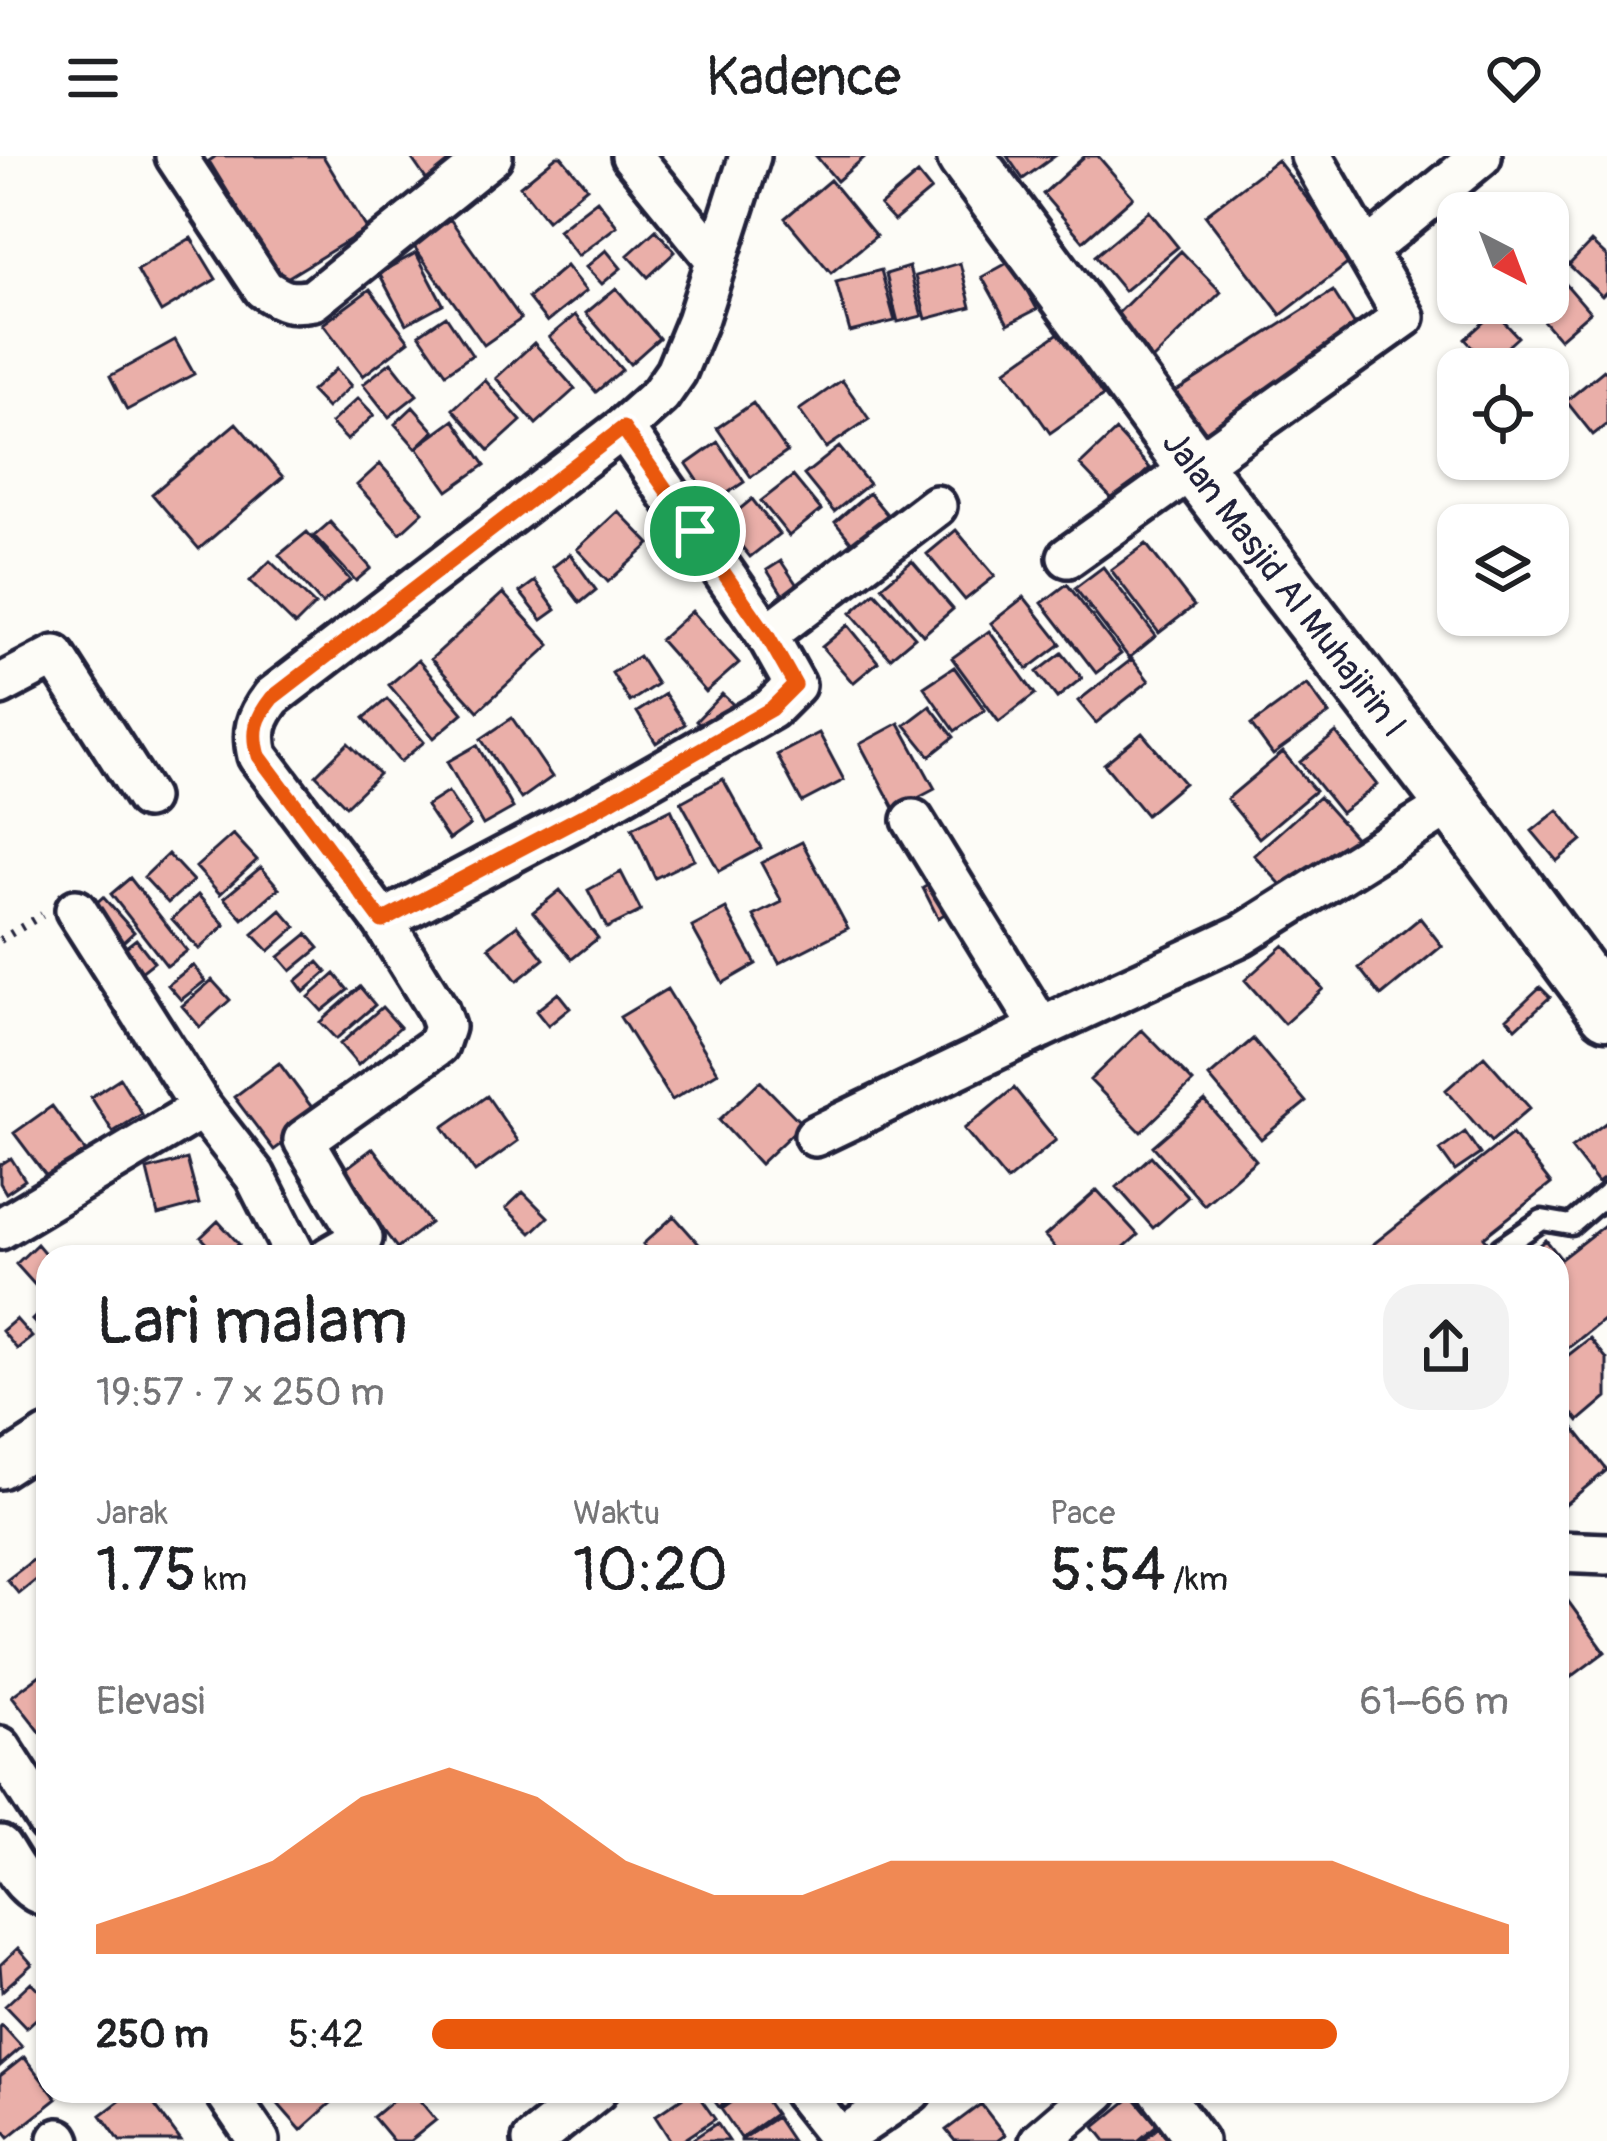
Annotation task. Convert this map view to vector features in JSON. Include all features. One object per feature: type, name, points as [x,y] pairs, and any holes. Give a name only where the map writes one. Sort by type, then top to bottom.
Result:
[{"type":"street","points":[[176,156],[264,289],[284,302],[297,303],[314,300],[492,156]]},
{"type":"street","points":[[632,156],[716,258]]},
{"type":"street","points":[[255,1176],[438,1045],[444,1028],[438,1010],[382,921],[259,756],[253,734],[258,715],[272,698],[623,428],[660,394],[676,372],[697,321],[750,156]]},
{"type":"street","name":"Jalan Masjid Al Muhajirin I","points":[[965,156],[1195,468],[1453,802],[1598,979]]},
{"type":"street","points":[[1068,557],[1404,317],[1311,156]]},
{"type":"street","points":[[1366,251],[1481,156]]},
{"type":"street","points":[[382,921],[607,803],[771,709],[795,685],[767,635],[623,428]]},
{"type":"street","points":[[767,635],[936,506]]},
{"type":"street","points":[[0,685],[55,656],[146,798]]},
{"type":"street","points":[[815,1136],[1242,935],[1453,802]]},
{"type":"street","points":[[913,820],[1041,1028]]},
{"type":"street","points":[[76,910],[202,1108],[255,1176],[290,1245]]},
{"type":"street","points":[[0,1229],[202,1108]]},
{"type":"street","points":[[304,1140],[352,1245]]},
{"type":"street","points":[[0,1468],[36,1445]]},
{"type":"street","points":[[1569,1552],[1607,1554]]},
{"type":"street","points":[[0,1747],[36,1803]]},
{"type":"street","points":[[0,1846],[36,1893]]},
{"type":"street","points":[[233,2103],[259,2141]]},
{"type":"street","points":[[533,2141],[581,2103]]},
{"type":"street","points":[[811,2103],[838,2140],[893,2103]]},
{"type":"street","points":[[1040,2141],[1084,2103]]},
{"type":"street","points":[[1169,2103],[1197,2141]]},
{"type":"lane","points":[[1505,1245],[1542,1220],[1571,1225],[1607,1194]]},
{"type":"building","points":[[216,156],[323,156],[367,229],[282,281],[209,161]]},
{"type":"building","points":[[410,156],[465,156],[428,182]]},
{"type":"building","points":[[557,156],[587,187],[547,220],[520,186]]},
{"type":"building","points":[[816,156],[866,156],[837,181]]},
{"type":"building","points":[[1007,156],[1055,156],[1023,179]]},
{"type":"building","points":[[1085,156],[1098,156],[1133,197],[1083,241],[1043,194]]},
{"type":"building","points":[[1277,160],[1354,259],[1281,315],[1205,215]]},
{"type":"building","points":[[918,174],[931,190],[894,221],[880,206]]},
{"type":"building","points":[[830,180],[876,236],[831,273],[785,218]]},
{"type":"building","points":[[597,200],[617,226],[578,256],[558,230]]},
{"type":"building","points":[[1149,211],[1178,247],[1124,291],[1095,256]]},
{"type":"building","points":[[450,219],[521,319],[484,345],[413,245]]},
{"type":"building","points":[[656,230],[675,252],[648,277],[628,255]]},
{"type":"building","points":[[191,238],[216,279],[161,312],[137,270]]},
{"type":"building","points":[[1591,242],[1607,257],[1607,291],[1602,296],[1569,265]]},
{"type":"building","points":[[606,250],[621,268],[602,284],[586,267]]},
{"type":"building","points":[[1181,251],[1221,292],[1148,364],[1107,324]]},
{"type":"building","points":[[416,253],[443,304],[406,324],[379,273]]},
{"type":"building","points":[[1011,261],[1037,309],[1008,324],[982,277]]},
{"type":"building","points":[[960,263],[971,307],[926,319],[915,276]]},
{"type":"building","points":[[566,266],[586,291],[547,322],[528,298]]},
{"type":"building","points":[[909,267],[922,316],[898,322],[886,274]]},
{"type":"building","points":[[881,270],[895,321],[850,332],[836,282]]},
{"type":"building","points":[[616,288],[659,338],[630,364],[586,313]]},
{"type":"building","points":[[1569,288],[1590,312],[1559,339],[1546,324],[1569,324]]},
{"type":"building","points":[[370,289],[409,341],[363,376],[323,324]]},
{"type":"building","points":[[1333,291],[1365,341],[1202,445],[1170,395]]},
{"type":"building","points":[[575,315],[622,370],[596,392],[549,337]]},
{"type":"building","points":[[446,316],[472,355],[446,373],[419,334]]},
{"type":"building","points":[[1482,324],[1506,324],[1518,337],[1506,348],[1473,348],[1465,339]]},
{"type":"building","points":[[1060,332],[1103,396],[1050,433],[1006,370]]},
{"type":"building","points":[[175,340],[194,374],[127,410],[110,376]]},
{"type":"building","points":[[534,343],[575,389],[536,424],[496,378]]},
{"type":"building","points":[[391,362],[417,395],[389,417],[363,384]]},
{"type":"building","points":[[336,369],[351,386],[327,408],[311,391]]},
{"type":"building","points":[[1604,370],[1607,373],[1607,424],[1593,435],[1569,399]]},
{"type":"building","points":[[485,380],[521,421],[489,450],[453,409]]},
{"type":"building","points":[[842,380],[869,419],[826,448],[799,410]]},
{"type":"building","points":[[358,398],[374,415],[347,440],[331,423]]},
{"type":"building","points":[[753,403],[787,452],[751,477],[717,428]]},
{"type":"building","points":[[413,407],[434,431],[416,448],[395,424]]},
{"type":"building","points":[[454,420],[485,465],[448,491],[417,447]]},
{"type":"building","points":[[236,423],[283,477],[199,549],[152,494]]},
{"type":"building","points":[[1116,431],[1150,468],[1114,501],[1080,465]]},
{"type":"building","points":[[718,442],[744,482],[713,503],[687,464]]},
{"type":"building","points":[[839,447],[869,484],[834,512],[804,475]]},
{"type":"building","points":[[380,464],[423,512],[400,533],[357,485]]},
{"type":"building","points":[[793,476],[821,510],[789,536],[761,501]]},
{"type":"building","points":[[869,493],[891,519],[857,549],[835,522]]},
{"type":"building","points":[[752,499],[779,534],[750,557],[723,523]]},
{"type":"building","points":[[618,511],[650,544],[608,582],[577,549]]},
{"type":"building","points":[[330,522],[371,568],[356,581],[314,536]]},
{"type":"building","points":[[956,530],[995,576],[965,600],[927,554]]},
{"type":"building","points":[[307,532],[350,580],[322,604],[279,555]]},
{"type":"building","points":[[1146,544],[1194,606],[1159,633],[1111,570]]},
{"type":"building","points":[[570,554],[596,590],[580,603],[553,567]]},
{"type":"building","points":[[270,561],[315,605],[295,625],[250,581]]},
{"type":"building","points":[[781,561],[797,585],[783,595],[767,570]]},
{"type":"building","points":[[912,561],[953,609],[923,635],[882,586]]},
{"type":"building","points":[[1103,567],[1156,636],[1129,658],[1075,588]]},
{"type":"building","points":[[535,581],[556,610],[542,620],[520,592]]},
{"type":"building","points":[[1067,584],[1121,654],[1096,673],[1042,603]]},
{"type":"building","points":[[875,592],[915,637],[890,658],[851,613]]},
{"type":"building","points":[[503,593],[550,645],[478,711],[431,659]]},
{"type":"building","points":[[1024,597],[1061,644],[1028,669],[991,623]]},
{"type":"building","points":[[692,611],[739,663],[706,692],[660,640]]},
{"type":"building","points":[[848,625],[878,662],[853,683],[822,647]]},
{"type":"building","points":[[989,631],[1035,694],[999,722],[952,658]]},
{"type":"building","points":[[1062,653],[1082,678],[1057,698],[1037,672]]},
{"type":"building","points":[[639,656],[657,684],[630,702],[612,673]]},
{"type":"building","points":[[1132,659],[1149,681],[1096,723],[1078,701]]},
{"type":"building","points":[[418,660],[463,713],[434,738],[389,685]]},
{"type":"building","points":[[954,667],[985,710],[955,731],[924,687]]},
{"type":"building","points":[[1307,684],[1329,714],[1273,755],[1251,725]]},
{"type":"building","points":[[665,694],[685,724],[656,743],[637,712]]},
{"type":"building","points":[[722,694],[737,708],[711,736],[696,721]]},
{"type":"building","points":[[387,699],[424,742],[400,762],[364,718]]},
{"type":"building","points":[[930,706],[954,737],[930,756],[905,725]]},
{"type":"building","points":[[512,718],[552,777],[521,799],[481,739]]},
{"type":"building","points":[[899,723],[935,789],[895,810],[860,744]]},
{"type":"building","points":[[819,733],[844,780],[802,802],[777,755]]},
{"type":"building","points":[[1142,733],[1184,783],[1146,815],[1104,764]]},
{"type":"building","points":[[1336,733],[1377,785],[1341,813],[1300,762]]},
{"type":"building","points":[[348,743],[379,774],[346,806],[316,775]]},
{"type":"building","points":[[477,745],[513,808],[483,825],[447,762]]},
{"type":"building","points":[[1283,752],[1315,791],[1259,838],[1227,799]]},
{"type":"building","points":[[723,779],[761,848],[719,871],[681,802]]},
{"type":"building","points":[[448,792],[470,825],[449,840],[426,806]]},
{"type":"building","points":[[1319,797],[1359,842],[1295,900],[1254,855]]},
{"type":"building","points":[[671,809],[694,859],[655,878],[632,828]]},
{"type":"building","points":[[1558,810],[1582,840],[1557,861],[1532,831]]},
{"type":"building","points":[[233,834],[257,860],[220,894],[196,867]]},
{"type":"building","points":[[802,842],[848,928],[779,963],[754,916],[782,902],[761,863]]},
{"type":"building","points":[[168,854],[193,881],[168,903],[144,877]]},
{"type":"building","points":[[261,867],[279,888],[243,919],[224,898]]},
{"type":"building","points":[[621,872],[641,911],[607,928],[588,890]]},
{"type":"building","points":[[944,876],[960,905],[938,918],[923,888]]},
{"type":"building","points":[[130,878],[187,951],[167,966],[111,894]]},
{"type":"building","points":[[560,890],[598,938],[572,959],[533,912]]},
{"type":"building","points":[[198,895],[225,925],[199,949],[172,919]]},
{"type":"building","points":[[103,897],[134,932],[113,951],[82,916]]},
{"type":"building","points":[[726,909],[756,964],[723,983],[692,927]]},
{"type":"building","points":[[281,910],[296,927],[269,951],[253,934]]},
{"type":"building","points":[[1420,918],[1442,946],[1381,996],[1359,968]]},
{"type":"building","points":[[517,925],[544,959],[517,981],[489,947]]},
{"type":"building","points":[[307,934],[319,948],[291,971],[279,957]]},
{"type":"building","points":[[136,939],[154,962],[131,980],[113,957]]},
{"type":"building","points":[[1284,945],[1323,989],[1284,1024],[1245,980]]},
{"type":"building","points":[[318,962],[327,972],[304,992],[296,981]]},
{"type":"building","points":[[193,965],[205,981],[181,1000],[168,985]]},
{"type":"building","points":[[335,974],[348,990],[322,1011],[309,997]]},
{"type":"building","points":[[212,980],[230,1000],[200,1027],[182,1006]]},
{"type":"building","points":[[360,987],[375,1005],[336,1039],[320,1022]]},
{"type":"building","points":[[1540,987],[1550,997],[1516,1028],[1507,1018]]},
{"type":"building","points":[[667,989],[718,1072],[672,1100],[620,1017]]},
{"type":"building","points":[[558,993],[570,1008],[548,1026],[536,1011]]},
{"type":"building","points":[[382,1007],[400,1027],[358,1065],[340,1044]]},
{"type":"building","points":[[1142,1030],[1193,1082],[1141,1132],[1090,1080]]},
{"type":"building","points":[[1253,1039],[1306,1102],[1261,1139],[1209,1077]]},
{"type":"building","points":[[1484,1056],[1530,1108],[1491,1142],[1446,1090]]},
{"type":"building","points":[[279,1063],[319,1117],[274,1150],[234,1097]]},
{"type":"building","points":[[120,1078],[142,1114],[113,1132],[91,1097]]},
{"type":"building","points":[[760,1081],[802,1124],[760,1164],[719,1120]]},
{"type":"building","points":[[1014,1088],[1056,1140],[1007,1181],[964,1129]]},
{"type":"building","points":[[487,1096],[518,1141],[475,1172],[443,1127]]},
{"type":"building","points":[[1205,1101],[1256,1160],[1204,1205],[1153,1146]]},
{"type":"building","points":[[52,1106],[87,1153],[50,1181],[14,1133]]},
{"type":"building","points":[[1607,1122],[1607,1176],[1598,1183],[1571,1148]]},
{"type":"building","points":[[1465,1132],[1480,1154],[1455,1171],[1440,1150]]},
{"type":"building","points":[[1512,1134],[1551,1184],[1484,1237],[1490,1245],[1372,1245]]},
{"type":"building","points":[[373,1148],[430,1223],[395,1245],[340,1173]]},
{"type":"building","points":[[1151,1156],[1188,1197],[1153,1228],[1117,1187]]},
{"type":"building","points":[[11,1158],[25,1180],[6,1193],[0,1183],[0,1165]]},
{"type":"building","points":[[187,1159],[199,1204],[158,1215],[147,1170]]},
{"type":"building","points":[[1097,1190],[1138,1235],[1127,1245],[1053,1245],[1045,1236]]},
{"type":"building","points":[[523,1192],[548,1217],[531,1233],[506,1208]]},
{"type":"building","points":[[674,1216],[700,1245],[644,1245]]},
{"type":"building","points":[[218,1221],[239,1244],[209,1245],[201,1237]]},
{"type":"building","points":[[1607,1223],[1607,1317],[1569,1347],[1569,1253]]},
{"type":"building","points":[[37,1244],[36,1286],[16,1264]]},
{"type":"building","points":[[16,1319],[32,1337],[17,1349],[2,1331]]},
{"type":"building","points":[[1590,1338],[1607,1359],[1607,1397],[1579,1421],[1569,1409],[1569,1355]]},
{"type":"building","points":[[1569,1422],[1607,1470],[1569,1501]]},
{"type":"building","points":[[36,1562],[36,1580],[19,1594],[7,1580]]},
{"type":"building","points":[[1569,1602],[1605,1652],[1569,1679]]},
{"type":"building","points":[[36,1678],[36,1727],[12,1696]]},
{"type":"building","points":[[18,1948],[32,1964],[2,1991],[0,1965]]},
{"type":"building","points":[[31,1982],[36,1987],[36,2019],[26,2028],[5,2006]]},
{"type":"building","points":[[0,2027],[22,2047],[0,2066]]},
{"type":"building","points":[[24,2057],[36,2072],[36,2103],[52,2103],[9,2137],[0,2126],[0,2076]]},
{"type":"building","points":[[117,2103],[153,2103],[181,2141],[120,2141],[101,2115]]},
{"type":"building","points":[[277,2103],[331,2103],[301,2130]]},
{"type":"building","points":[[390,2103],[422,2103],[436,2120],[410,2141],[393,2141],[373,2117]]},
{"type":"building","points":[[674,2103],[704,2103],[715,2119],[682,2141],[671,2141],[655,2116]]},
{"type":"building","points":[[730,2103],[767,2103],[775,2114],[741,2138],[721,2109]]},
{"type":"building","points":[[1124,2103],[1139,2103],[1157,2125],[1138,2141],[1106,2141],[1095,2127]]},
{"type":"building","points":[[981,2104],[1005,2135],[997,2141],[955,2141],[946,2130]]},
{"type":"building","points":[[776,2117],[792,2141],[741,2141],[741,2140]]},
{"type":"building","points":[[717,2123],[729,2141],[690,2141]]},
{"type":"building","points":[[1160,2126],[1172,2141],[1142,2141]]},
{"type":"route","points":[[623,428],[695,531],[767,635],[795,685],[771,709],[607,803],[382,921],[259,756],[253,734],[258,715],[272,698],[623,428]]}]
